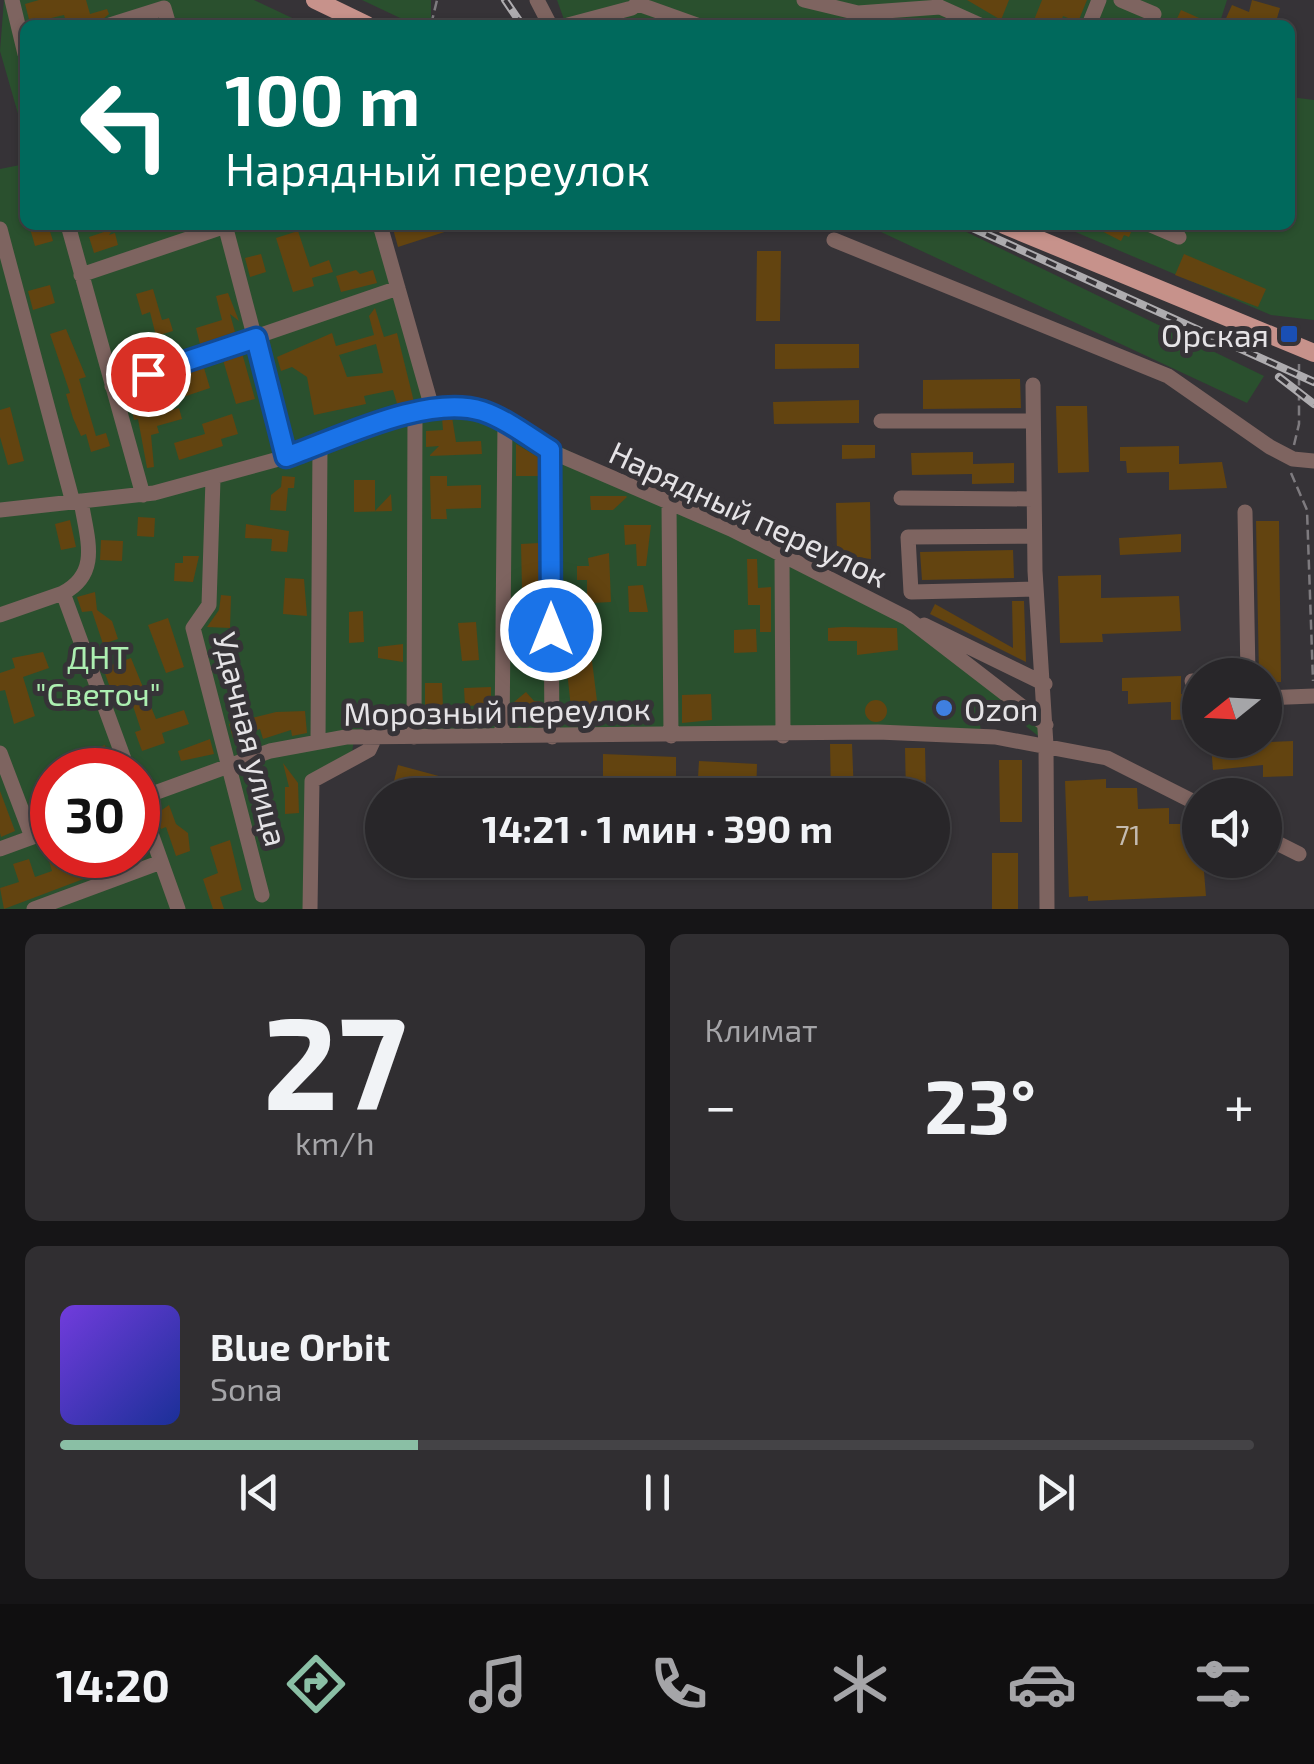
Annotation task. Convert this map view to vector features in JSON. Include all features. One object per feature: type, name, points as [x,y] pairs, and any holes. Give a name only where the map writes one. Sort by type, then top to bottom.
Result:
[{"type":"main road","points":[[316,0],[357,20]]},
{"type":"main road","points":[[1018,230],[1314,353]]},
{"type":"street","points":[[12,0],[20,32]]},
{"type":"street","points":[[804,0],[861,7],[940,7],[969,20]]},
{"type":"street","points":[[1120,0],[1154,14]]},
{"type":"street","points":[[584,20],[640,2],[685,20]]},
{"type":"street","points":[[126,20],[164,8],[168,20]]},
{"type":"street","points":[[0,229],[77,500],[89,571],[82,583],[63,593],[0,615]]},
{"type":"street","points":[[69,230],[143,495]]},
{"type":"street","points":[[82,275],[212,230]]},
{"type":"street","points":[[228,230],[286,457]]},
{"type":"street","points":[[381,230],[432,408]]},
{"type":"street","points":[[1163,230],[1179,237]]},
{"type":"street","points":[[834,240],[1168,376],[1292,459],[1314,461]]},
{"type":"street","points":[[112,386],[398,288]]},
{"type":"street","points":[[1032,385],[1036,589],[1046,725],[1047,909]]},
{"type":"street","name":"Нарядный переулок","points":[[0,510],[143,495],[286,457],[432,408],[453,406],[483,412],[550,450],[731,529],[907,618],[1046,725]]},
{"type":"street","points":[[414,737],[415,413]]},
{"type":"street","points":[[881,421],[1032,421]]},
{"type":"street","points":[[502,736],[504,422]]},
{"type":"street","points":[[318,741],[320,445]]},
{"type":"street","points":[[550,450],[552,737]]},
{"type":"street","name":"Удачная улица","points":[[213,478],[208,605],[193,628],[262,895]]},
{"type":"street","points":[[901,498],[1033,499]]},
{"type":"street","points":[[669,504],[671,736]]},
{"type":"street","points":[[1246,512],[1248,658]]},
{"type":"street","points":[[1034,536],[908,537],[910,592],[1036,589]]},
{"type":"street","points":[[782,557],[784,736]]},
{"type":"street","points":[[63,593],[120,748]]},
{"type":"street","points":[[907,618],[1044,684]]},
{"type":"street","points":[[1282,697],[1314,696]]},
{"type":"street","name":"Морозный переулок","points":[[160,790],[227,766],[318,741],[374,737],[944,733],[1046,744],[1107,758],[1182,796]]},
{"type":"street","points":[[310,909],[312,781],[369,750],[374,737]]},
{"type":"street","points":[[0,754],[30,832]]},
{"type":"street","points":[[0,849],[30,838]]},
{"type":"street","points":[[1282,846],[1299,854]]},
{"type":"street","points":[[34,909],[161,862],[178,909]]},
{"type":"path","points":[[1292,347],[1300,376],[1291,477],[1307,510],[1314,696]]},
{"type":"green space","points":[[4,0],[254,0],[296,20],[20,20],[20,121],[0,51]]},
{"type":"green space","points":[[362,0],[431,0],[431,18],[404,20]]},
{"type":"green space","points":[[557,0],[1227,0],[1221,20],[564,20]]},
{"type":"green space","points":[[1295,98],[1314,100],[1314,320],[1271,315],[1071,230],[1295,230]]},
{"type":"green space","name":"ДНТ \"Светоч\"","points":[[20,165],[20,230],[378,230],[431,397],[481,406],[669,502],[869,595],[1043,727],[1042,739],[1002,707],[999,722],[980,724],[981,733],[356,729],[352,752],[317,782],[316,909],[0,909],[0,169]]},
{"type":"green space","points":[[877,230],[962,230],[1264,376],[1247,403]]},
{"type":"building","points":[[39,0],[86,0],[90,14],[107,9],[109,14],[102,20],[66,20],[64,15],[29,20],[25,4]]},
{"type":"building","points":[[967,0],[1009,0],[1001,20]]},
{"type":"building","points":[[1042,0],[1087,0],[1079,20],[1063,16],[1062,20],[1034,20]]},
{"type":"building","points":[[1252,0],[1280,8],[1276,20],[1225,20],[1232,5],[1249,12]]},
{"type":"building","points":[[1181,10],[1204,20],[1176,20]]},
{"type":"building","points":[[30,230],[50,230],[53,241],[35,246]]},
{"type":"building","points":[[112,230],[109,235],[115,233],[118,245],[94,253],[89,237]]},
{"type":"building","points":[[393,230],[451,230],[398,247]]},
{"type":"building","points":[[1100,230],[1132,230],[1121,241]]},
{"type":"building","points":[[298,231],[310,267],[329,260],[333,272],[312,278],[314,286],[293,292],[276,238]]},
{"type":"building","points":[[757,251],[781,251],[780,321],[756,321]]},
{"type":"building","points":[[261,254],[266,272],[250,277],[245,258]]},
{"type":"building","points":[[1184,254],[1266,289],[1258,307],[1175,275]]},
{"type":"building","points":[[356,270],[360,274],[373,270],[377,283],[341,292],[336,276]]},
{"type":"building","points":[[50,285],[55,303],[33,310],[28,291]]},
{"type":"building","points":[[153,289],[162,320],[169,318],[173,331],[156,336],[150,312],[142,315],[136,294]]},
{"type":"building","points":[[228,293],[239,321],[230,314],[235,332],[200,344],[196,328],[222,320],[216,296]]},
{"type":"building","points":[[375,308],[384,337],[397,333],[414,402],[398,407],[393,390],[364,396],[366,404],[314,415],[307,377],[292,367],[281,371],[277,357],[332,333],[336,346],[374,335],[369,316]],"holes":[[[376,344],[383,373],[347,377],[339,355]]]},
{"type":"building","points":[[66,329],[86,377],[79,379],[96,436],[106,433],[110,446],[91,452],[86,434],[81,436],[73,418],[66,394],[70,393],[50,334]]},
{"type":"building","points":[[775,344],[859,344],[859,368],[775,369]]},
{"type":"building","points":[[242,353],[255,399],[236,404],[223,360]]},
{"type":"building","points":[[204,368],[210,388],[180,398],[174,377]]},
{"type":"building","points":[[1020,379],[1021,408],[923,409],[923,380]]},
{"type":"building","points":[[156,390],[161,413],[179,408],[182,419],[157,426],[159,433],[151,435],[154,467],[147,468],[138,419],[134,420],[130,404],[142,402],[140,394]]},
{"type":"building","points":[[859,400],[859,423],[774,424],[773,402]]},
{"type":"building","points":[[1056,406],[1087,406],[1089,472],[1058,473]]},
{"type":"building","points":[[10,407],[24,461],[8,465],[0,437],[0,410]]},
{"type":"building","points":[[232,414],[238,434],[221,439],[223,446],[179,460],[174,443],[205,434],[202,424]]},
{"type":"building","points":[[452,417],[456,442],[481,441],[482,454],[429,456],[439,446],[426,447],[426,431],[443,430],[442,418]]},
{"type":"building","points":[[516,444],[538,457],[539,476],[516,476]]},
{"type":"building","points":[[842,445],[875,445],[875,458],[842,459]]},
{"type":"building","points":[[1179,446],[1179,464],[1222,462],[1227,488],[1169,490],[1169,472],[1127,473],[1126,461],[1120,461],[1120,447]]},
{"type":"building","points":[[973,452],[973,464],[1014,463],[1014,483],[972,484],[972,474],[912,475],[911,453]]},
{"type":"building","points":[[282,476],[295,477],[294,488],[288,488],[286,511],[270,510],[271,495],[281,487]]},
{"type":"building","points":[[430,476],[447,476],[447,486],[481,485],[481,508],[446,509],[447,519],[431,519]]},
{"type":"building","points":[[354,480],[375,480],[375,511],[391,494],[392,511],[354,512]]},
{"type":"building","points":[[590,496],[627,497],[613,510],[591,510]]},
{"type":"building","points":[[870,502],[871,559],[837,555],[836,503]]},
{"type":"building","points":[[138,517],[155,518],[154,537],[137,536]]},
{"type":"building","points":[[70,520],[76,547],[61,550],[55,524]]},
{"type":"building","points":[[1256,521],[1279,521],[1281,658],[1259,658]]},
{"type":"building","points":[[246,524],[289,531],[287,552],[271,551],[272,539],[245,538]]},
{"type":"building","points":[[624,525],[651,525],[646,566],[637,566],[636,544],[625,545]]},
{"type":"building","points":[[1181,534],[1181,552],[1120,555],[1119,538]]},
{"type":"building","points":[[101,540],[123,541],[122,561],[100,560]]},
{"type":"building","points":[[539,543],[540,588],[522,589],[521,544]]},
{"type":"building","points":[[1013,550],[1014,578],[922,580],[920,552]]},
{"type":"building","points":[[609,553],[611,602],[592,603],[594,640],[576,641],[575,600],[587,599],[587,580],[577,580],[577,566],[589,566],[588,558]]},
{"type":"building","points":[[183,556],[199,556],[193,582],[174,581],[175,563],[183,563]]},
{"type":"building","points":[[747,559],[757,559],[758,588],[771,587],[771,632],[760,632],[760,605],[748,605]]},
{"type":"building","points":[[1101,575],[1101,598],[1179,596],[1181,631],[1102,634],[1103,642],[1060,643],[1058,576]]},
{"type":"building","points":[[285,578],[304,579],[307,616],[283,614]]},
{"type":"building","points":[[643,585],[648,612],[629,612],[628,586]]},
{"type":"building","points":[[95,592],[97,610],[112,621],[118,639],[103,644],[92,611],[82,612],[77,597]]},
{"type":"building","points":[[221,595],[231,596],[230,628],[207,627],[219,610]]},
{"type":"building","points":[[1012,601],[1024,601],[1026,662],[930,614],[935,604],[1013,648]]},
{"type":"building","points":[[363,611],[364,642],[349,643],[349,612]]},
{"type":"building","points":[[168,618],[184,667],[166,673],[148,625]]},
{"type":"building","points":[[535,618],[540,618],[540,669],[531,670],[531,663],[521,664],[520,634],[535,634]]},
{"type":"building","points":[[476,622],[479,660],[462,661],[458,623]]},
{"type":"building","points":[[828,628],[897,628],[898,650],[857,655],[857,641],[828,641]]},
{"type":"building","points":[[756,629],[757,652],[734,653],[734,630]]},
{"type":"building","points":[[403,644],[403,662],[378,658],[378,647]]},
{"type":"building","points":[[43,652],[49,668],[23,677],[35,716],[14,724],[5,690],[0,691],[0,673],[15,668],[12,658]]},
{"type":"building","points":[[131,658],[156,719],[184,710],[189,724],[162,733],[165,743],[141,748],[135,732],[141,730],[127,688],[112,693],[103,668]]},
{"type":"building","points":[[566,661],[592,661],[599,717],[572,718]]},
{"type":"building","points":[[1181,676],[1182,720],[1171,720],[1171,702],[1128,704],[1122,678]]},
{"type":"building","points":[[425,683],[442,683],[443,707],[425,707]]},
{"type":"building","points":[[491,687],[491,705],[465,706],[464,688]]},
{"type":"building","points":[[526,692],[534,701],[540,701],[541,717],[513,718],[514,702]]},
{"type":"building","points":[[711,694],[712,720],[682,723],[682,695]]},
{"type":"building","points":[[876,700],[884,703],[884,719],[876,722],[868,719],[865,711],[868,703]]},
{"type":"building","points":[[305,711],[307,733],[292,736],[291,730],[263,739],[260,729],[233,738],[229,724],[276,712]]},
{"type":"building","points":[[210,739],[214,754],[181,761],[178,751]]},
{"type":"building","points":[[1293,741],[1293,776],[1263,777],[1263,765],[1213,770],[1212,758],[1282,758],[1282,742]]},
{"type":"building","points":[[830,744],[852,744],[853,778],[831,778]]},
{"type":"building","points":[[905,748],[925,748],[926,778],[906,778]]},
{"type":"building","points":[[603,754],[676,757],[676,778],[603,777]]},
{"type":"building","points":[[999,760],[1022,760],[1022,822],[1000,822]]},
{"type":"building","points":[[699,761],[757,764],[757,778],[698,778]]},
{"type":"building","points":[[283,763],[298,783],[299,813],[285,814],[285,787],[289,787]]},
{"type":"building","points":[[398,765],[446,778],[395,778]]},
{"type":"building","points":[[1106,779],[1106,788],[1137,788],[1138,809],[1169,808],[1169,824],[1182,824],[1182,878],[1204,878],[1206,896],[1088,901],[1088,896],[1069,897],[1065,781]]},
{"type":"building","points":[[0,791],[15,831],[1,837],[0,833]]},
{"type":"building","points":[[169,805],[176,824],[188,833],[190,851],[176,856],[166,827],[161,829],[160,811]]},
{"type":"building","points":[[230,840],[242,890],[220,897],[224,909],[213,909],[203,879],[218,873],[210,847]]},
{"type":"building","points":[[992,853],[1018,853],[1018,909],[992,909]]},
{"type":"building","points":[[29,859],[30,878],[86,878],[4,909],[0,888],[19,882],[13,864]]},
{"type":"railway","points":[[505,0],[519,20]]},
{"type":"railway","points":[[977,230],[1314,382]]},
{"type":"railway","points":[[1279,377],[1314,404]]},
{"type":"place","name":"Орская","points":[[1289,334]]},
{"type":"place","name":"Ozon","points":[[944,708]]},
{"type":"route","points":[[148,374],[256,338],[286,457],[415,413],[453,406],[483,412],[550,450],[551,630]]}]
